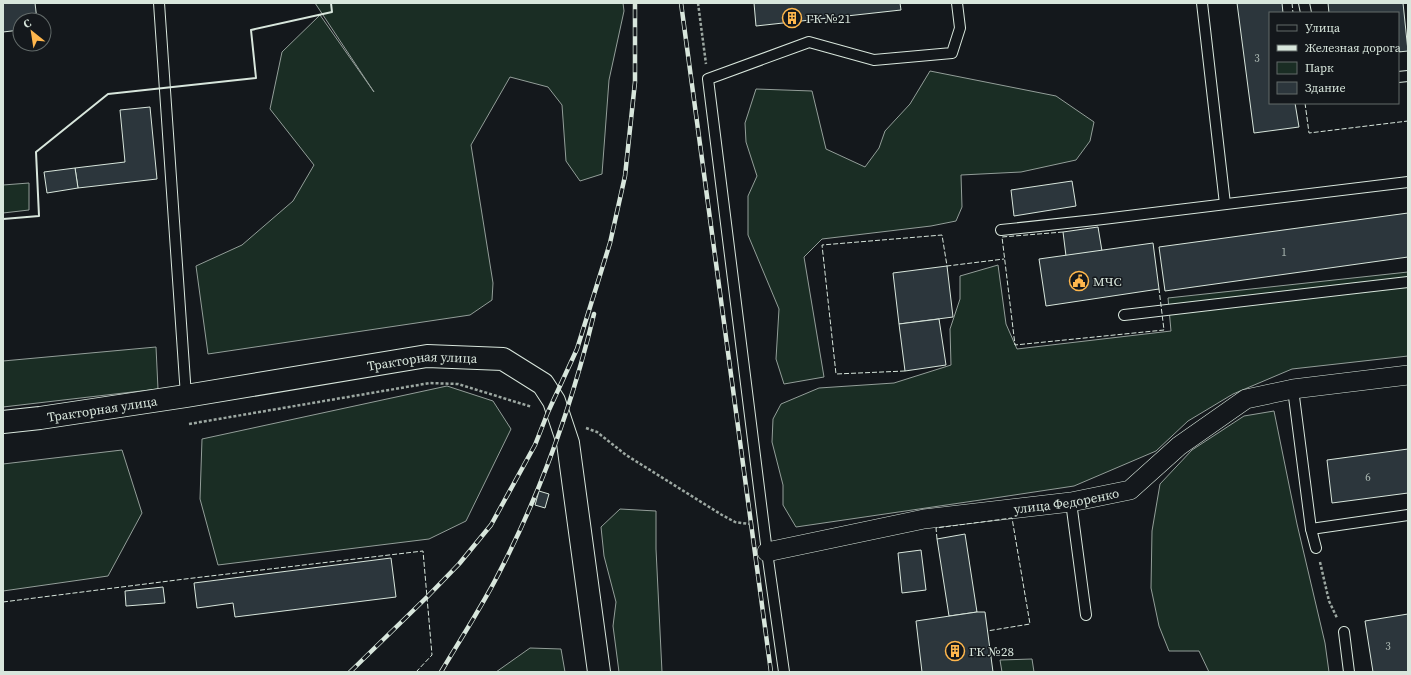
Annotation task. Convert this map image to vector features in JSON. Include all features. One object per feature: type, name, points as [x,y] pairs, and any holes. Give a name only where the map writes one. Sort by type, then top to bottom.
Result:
[{"type":"main road","name":"Тракторная улица","points":[[3,422],[40,418],[186,396],[427,356],[503,359],[543,384],[554,401],[568,443],[599,672]]},
{"type":"street","name":"улица Федоренко","points":[[767,552],[924,519],[1071,502],[1130,490],[1179,446],[1246,399],[1293,389],[1408,375]]},
{"type":"lane","points":[[159,3],[186,396]]},
{"type":"lane","points":[[784,672],[763,525],[708,79],[809,42],[874,60],[952,53],[960,28],[957,3]]},
{"type":"lane","points":[[1202,3],[1225,204]]},
{"type":"lane","points":[[1001,230],[1408,182]]},
{"type":"lane","points":[[1124,315],[1408,282]]},
{"type":"lane","points":[[1293,389],[1311,529],[1316,548]]},
{"type":"lane","points":[[1071,502],[1086,615]]},
{"type":"lane","points":[[1311,529],[1408,515]]},
{"type":"lane","points":[[1344,632],[1349,672]]},
{"type":"path","points":[[698,3],[708,79]]},
{"type":"path","points":[[189,424],[430,383],[458,384],[561,422],[578,424],[597,432],[626,455],[722,515],[735,522],[763,525]]},
{"type":"path","points":[[1316,548],[1329,601],[1344,632]]},
{"type":"green space","points":[[315,3],[623,3],[624,11],[609,80],[602,174],[580,181],[566,161],[562,105],[548,87],[510,77],[471,145],[493,283],[492,300],[470,315],[208,354],[196,266],[242,245],[293,201],[314,165],[270,109],[282,52],[320,15],[374,92]]},
{"type":"green space","points":[[930,71],[1056,96],[1094,122],[1090,141],[1076,160],[1021,172],[961,175],[962,207],[956,221],[931,226],[822,239],[804,257],[824,377],[784,384],[776,359],[779,309],[748,235],[748,196],[757,176],[746,142],[745,123],[756,89],[812,91],[826,149],[865,167],[879,148],[885,131],[910,104]]},
{"type":"green space","points":[[29,183],[29,210],[3,213],[3,185]]},
{"type":"green space","points":[[998,265],[1006,324],[1017,349],[1171,331],[1168,298],[1408,272],[1408,356],[1292,369],[1233,394],[1188,421],[1156,451],[1074,486],[796,527],[783,505],[783,485],[772,442],[773,419],[781,404],[819,388],[894,383],[951,365],[950,329],[960,299],[960,276]]},
{"type":"green space","points":[[156,347],[158,389],[3,407],[3,361]]},
{"type":"green space","points":[[447,386],[493,401],[511,429],[466,521],[429,539],[218,565],[200,499],[202,439]]},
{"type":"green space","points":[[1274,411],[1297,524],[1325,643],[1329,672],[1209,672],[1199,651],[1169,651],[1159,626],[1151,588],[1152,531],[1160,484],[1192,450],[1244,416]]},
{"type":"green space","points":[[122,450],[142,513],[108,576],[3,591],[3,464]]},
{"type":"green space","points":[[620,509],[656,511],[656,549],[662,672],[619,672],[613,626],[616,602],[604,556],[601,527]]},
{"type":"green space","points":[[530,648],[561,649],[565,672],[496,672]]},
{"type":"green space","points":[[1032,659],[1034,672],[1002,672],[1000,660]]},
{"type":"building","points":[[3,3],[35,3],[36,12],[12,12],[12,31],[3,32]]},
{"type":"building","name":"ГК №21","points":[[754,3],[900,3],[901,10],[756,26]]},
{"type":"building","points":[[1237,3],[1282,3],[1283,12],[1269,12],[1269,104],[1295,104],[1299,127],[1254,133]]},
{"type":"building","points":[[1328,3],[1403,3],[1408,51],[1399,52],[1399,12],[1329,12]]},
{"type":"building","points":[[150,107],[157,179],[78,188],[75,168],[125,162],[120,110]]},
{"type":"building","points":[[75,168],[78,188],[47,193],[44,172]]},
{"type":"building","points":[[1072,181],[1076,206],[1014,216],[1011,190]]},
{"type":"building","points":[[1408,213],[1408,257],[1165,291],[1159,247]]},
{"type":"building","points":[[1098,227],[1102,251],[1066,256],[1063,232]]},
{"type":"building","points":[[1153,243],[1159,289],[1046,306],[1039,259]]},
{"type":"building","points":[[947,266],[953,317],[899,324],[893,273]]},
{"type":"building","points":[[939,319],[946,365],[905,371],[899,324]]},
{"type":"building","points":[[1408,449],[1408,493],[1332,503],[1327,460]]},
{"type":"building","points":[[539,491],[549,494],[545,508],[535,505]]},
{"type":"building","points":[[965,534],[977,612],[949,616],[937,539]]},
{"type":"building","points":[[921,550],[926,590],[902,593],[898,553]]},
{"type":"building","points":[[391,558],[396,597],[235,617],[233,603],[197,608],[194,583]]},
{"type":"building","points":[[163,587],[165,603],[126,606],[125,591]]},
{"type":"building","name":"ГК №28","points":[[985,612],[993,672],[922,672],[916,621]]},
{"type":"building","points":[[1408,614],[1408,672],[1373,672],[1365,621]]},
{"type":"railway","points":[[350,672],[459,564],[491,525],[535,445],[548,412],[577,349],[610,243],[625,176],[635,82],[635,3]]},
{"type":"railway","points":[[681,3],[771,672]]},
{"type":"railway","points":[[441,672],[481,607],[517,537],[531,506],[556,443],[577,379],[594,314]]},
{"type":"fence","points":[[1292,3],[1293,12]]},
{"type":"fence","points":[[1305,104],[1309,133],[1408,121]]},
{"type":"fence","points":[[1063,232],[1002,237],[1015,345],[1164,330],[1159,289]]},
{"type":"fence","points":[[905,371],[836,374],[822,245],[942,235],[947,266],[1004,259]]},
{"type":"fence","points":[[937,539],[936,528],[1012,518],[1030,624],[987,631]]},
{"type":"fence","points":[[3,602],[423,551],[432,655],[416,672]]},
{"type":"wall","points":[[3,219],[39,216],[36,152],[108,94],[256,78],[251,30],[332,12],[331,3]]},
{"type":"place","name":"ГК №21","points":[[792,18]]},
{"type":"place","name":"МЧС","points":[[1079,281]]},
{"type":"place","name":"ГК №28","points":[[955,651]]}]
